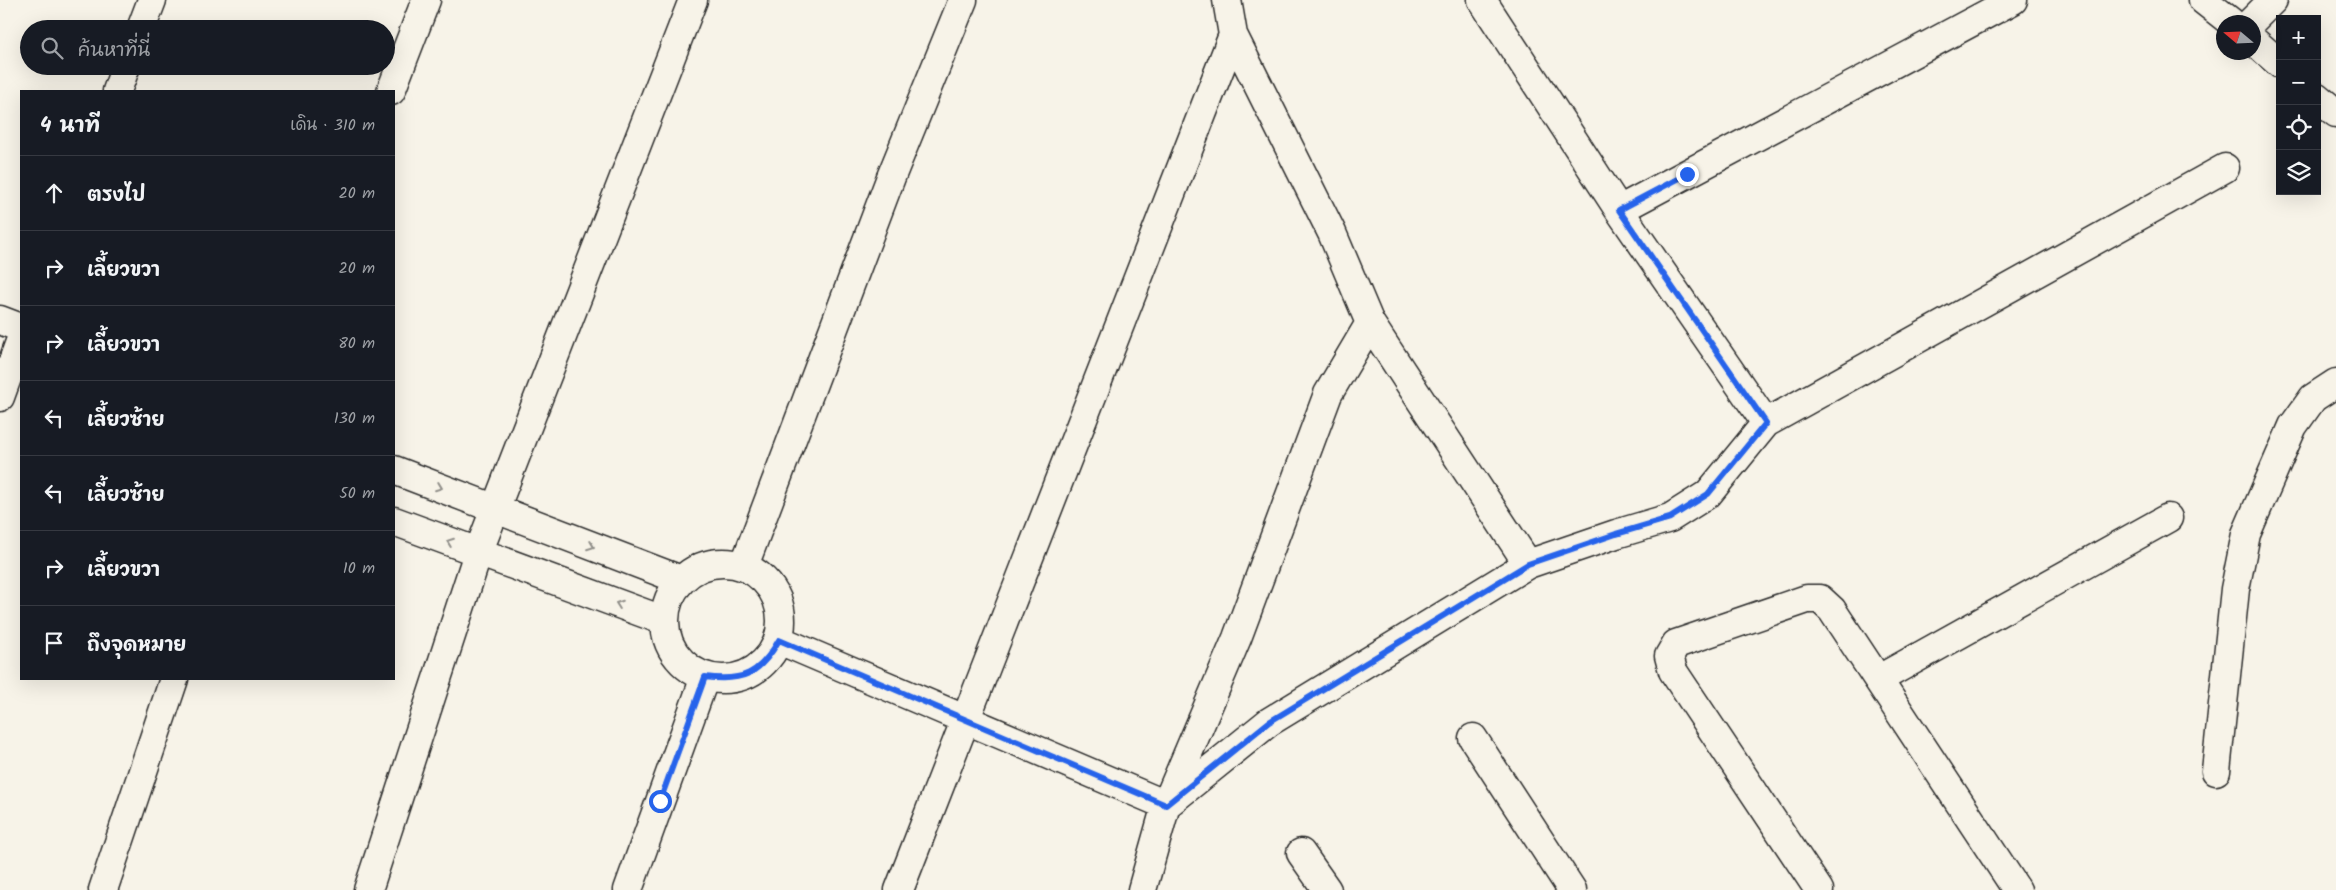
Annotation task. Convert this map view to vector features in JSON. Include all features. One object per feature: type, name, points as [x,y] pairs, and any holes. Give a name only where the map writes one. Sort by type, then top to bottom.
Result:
[{"type":"street","points":[[144,20],[152,0]]},
{"type":"street","points":[[391,90],[426,0]]},
{"type":"street","points":[[368,890],[478,553],[692,0]]},
{"type":"street","points":[[744,566],[891,177],[963,0]]},
{"type":"street","points":[[1227,0],[1233,34],[1332,232],[1370,323],[1528,564]]},
{"type":"street","points":[[1619,210],[2013,0]]},
{"type":"street","points":[[2203,0],[2222,15]]},
{"type":"street","points":[[2258,15],[2273,0]]},
{"type":"street","points":[[1488,2],[1619,210],[1766,423]]},
{"type":"street","points":[[899,890],[1233,34]]},
{"type":"street","points":[[2261,47],[2276,60]]},
{"type":"street","points":[[116,90],[122,75]]},
{"type":"street","points":[[2321,100],[2336,113]]},
{"type":"street","points":[[1166,805],[1269,722],[1528,564],[1670,518],[1708,494],[1766,423],[2225,168]]},
{"type":"street","points":[[0,320],[20,328]]},
{"type":"street","points":[[1142,890],[1166,805],[1237,638],[1328,394],[1370,323]]},
{"type":"street","points":[[7,379],[20,342]]},
{"type":"street","points":[[2216,771],[2235,588],[2246,534],[2293,426],[2313,398],[2336,383]]},
{"type":"street","points":[[395,470],[682,580]]},
{"type":"street","points":[[1879,679],[2168,518]]},
{"type":"street","points":[[395,521],[665,621]]},
{"type":"street","points":[[722,562],[744,566],[763,578],[776,596],[782,618],[779,640],[768,660],[749,674],[728,680],[705,677],[684,665],[670,645],[665,621],[668,603],[682,580],[700,567],[722,562]]},
{"type":"street","points":[[1819,890],[1673,671],[1669,656],[1676,644],[1807,599],[1820,599],[1832,610],[2017,890]]},
{"type":"street","points":[[779,640],[1166,805]]},
{"type":"street","points":[[628,890],[705,677]]},
{"type":"street","points":[[103,890],[174,680]]},
{"type":"street","points":[[1473,738],[1572,890]]},
{"type":"street","points":[[1301,853],[1327,890]]},
{"type":"route","points":[[660,801],[705,677],[728,680],[749,674],[768,660],[779,640],[1166,805],[1269,722],[1528,564],[1670,518],[1708,494],[1766,423],[1619,210],[1687,174]]}]
